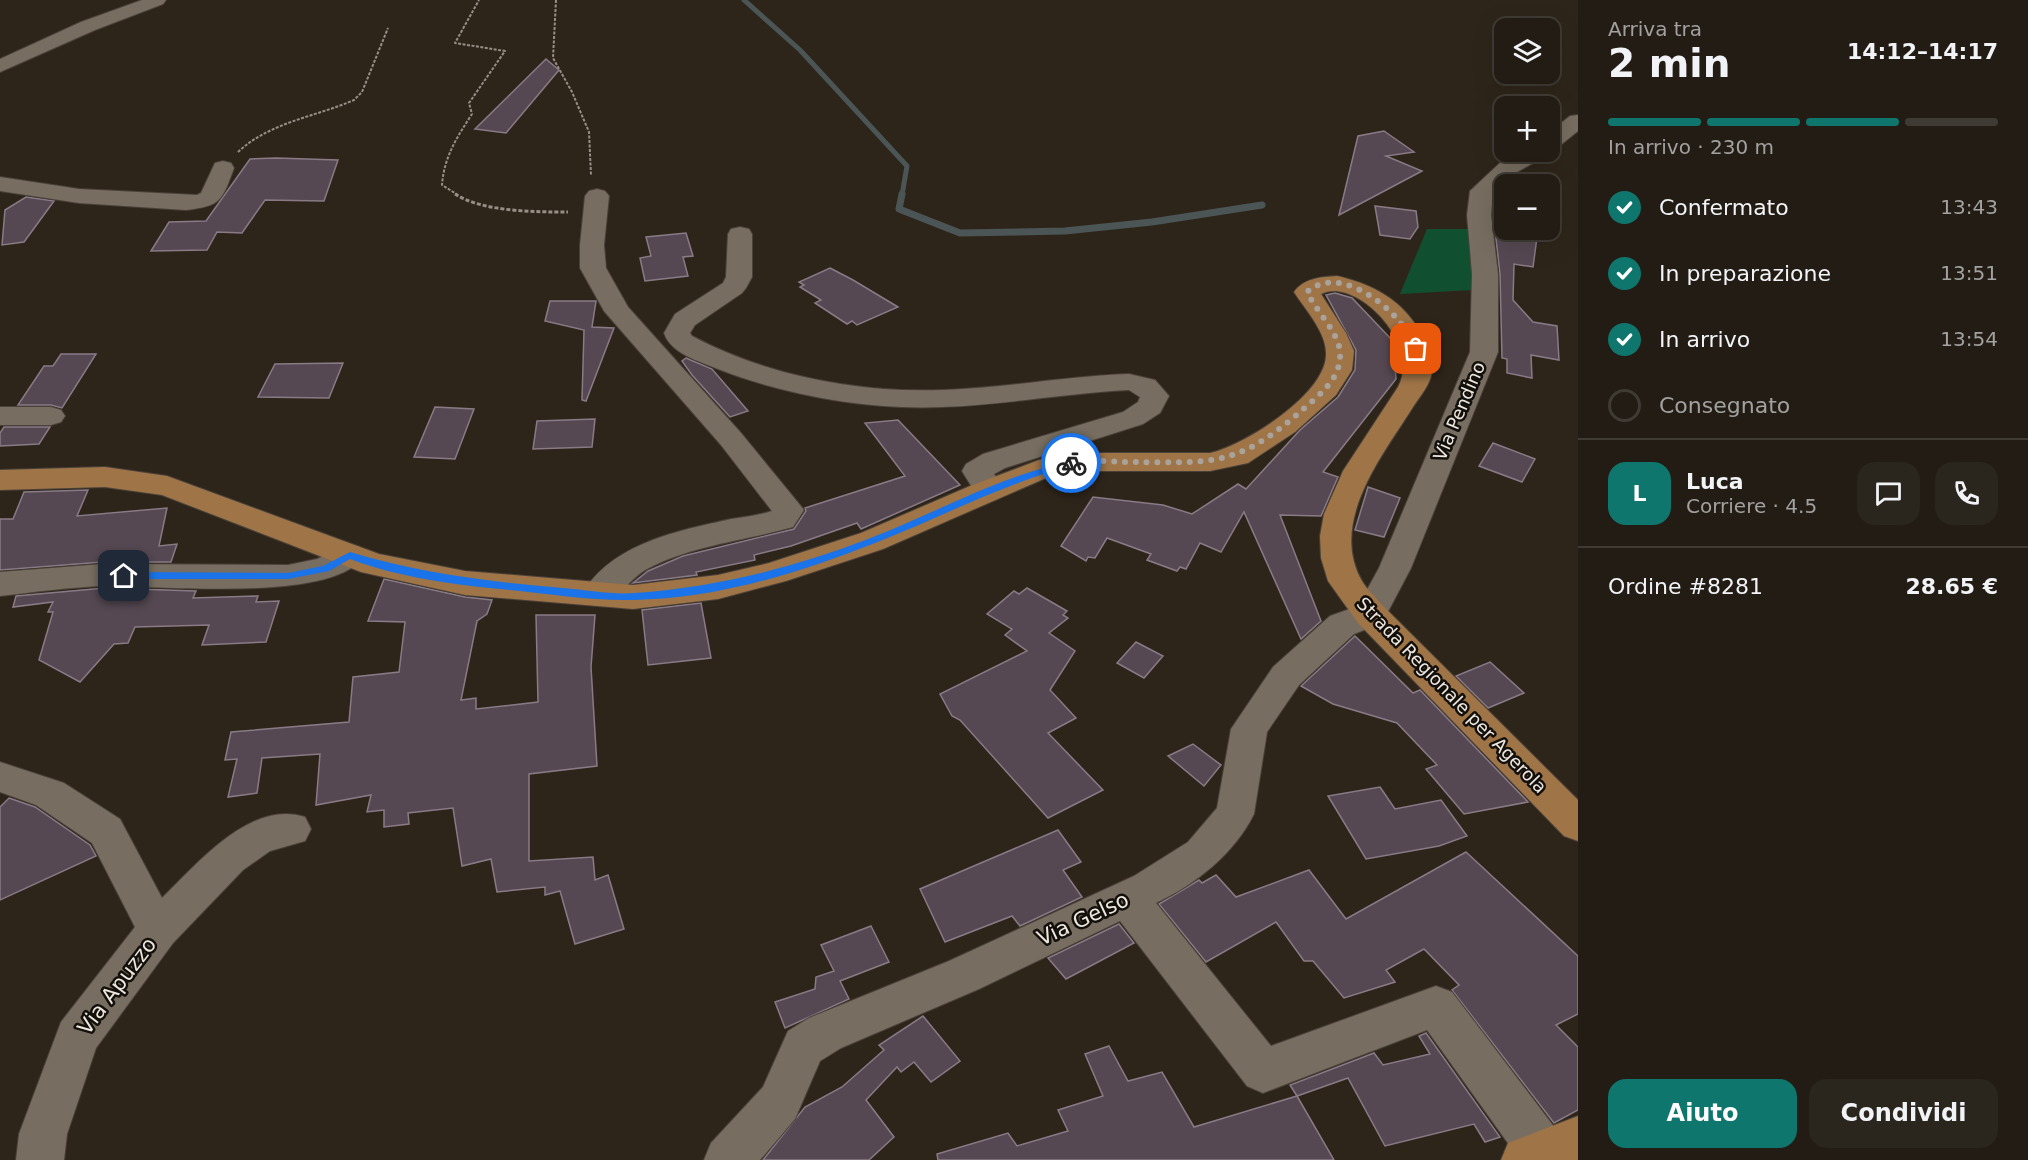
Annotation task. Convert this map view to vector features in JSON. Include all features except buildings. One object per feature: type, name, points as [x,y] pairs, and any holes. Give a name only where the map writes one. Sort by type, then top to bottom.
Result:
[{"type":"main road","name":"Strada Regionale per Agerola","points":[[0,480],[105,477],[167,486],[373,564],[465,583],[633,597],[718,587],[774,573],[872,541],[1039,470],[1079,462],[1210,462],[1237,456],[1285,426],[1326,389],[1338,370],[1340,351],[1333,333],[1307,292],[1316,284],[1343,283],[1364,290],[1399,321],[1416,349],[1418,375],[1342,498],[1334,548],[1346,582],[1370,614],[1578,825]]},
{"type":"street","points":[[0,66],[88,26],[157,0]]},
{"type":"street","name":"Via Pendino","points":[[1370,614],[1395,568],[1484,352],[1485,274],[1479,215],[1482,191],[1518,162]]},
{"type":"street","points":[[0,184],[69,195],[186,203],[202,201],[212,196],[223,168]]},
{"type":"street","points":[[597,196],[592,235],[593,268],[617,311],[731,440],[788,510],[782,520],[675,544],[651,554],[606,581],[599,594]]},
{"type":"street","points":[[740,234],[739,277],[733,288],[684,320],[677,333],[680,341],[713,357],[799,382],[867,394],[940,399],[1129,381],[1145,386],[1155,396],[1150,407],[1133,418],[994,461],[977,471],[989,490]]},
{"type":"street","points":[[0,416],[51,416]]},
{"type":"street","points":[[0,584],[103,574],[288,576],[326,568],[350,555]]},
{"type":"street","name":"Via Gelso","points":[[728,1160],[779,1103],[804,1046],[825,1033],[964,975],[1148,888],[1202,854],[1235,814],[1250,729],[1274,694],[1287,676],[1342,625],[1370,614]]},
{"type":"street","name":"Via Apuzzo","points":[[0,777],[50,794],[106,831],[158,930],[77,1037],[43,1134],[40,1160]]},
{"type":"street","points":[[158,930],[229,858],[259,837],[291,829]]},
{"type":"street","points":[[1127,898],[1263,1071],[1436,1006],[1549,1151]]},
{"type":"path","points":[[479,0],[455,43],[505,51],[469,103],[472,114],[460,135],[451,143],[442,171],[442,184],[468,202],[562,214],[577,210],[584,202],[597,196],[590,172],[589,132],[553,58],[556,0]]},
{"type":"path","points":[[223,168],[242,147],[256,138],[354,100],[362,92],[388,28]]},
{"type":"green space","points":[[1427,229],[1489,229],[1491,289],[1400,294]]},
{"type":"waterway","points":[[744,0],[800,50],[907,166],[902,195]]},
{"type":"waterway","points":[[902,194],[899,209],[960,233],[1065,231],[1152,222],[1262,205]]},
{"type":"way so far","points":[[1071,463],[1210,462],[1237,456],[1285,426],[1326,389],[1338,370],[1340,351],[1333,333],[1312,304],[1307,292],[1316,284],[1343,283],[1364,290],[1399,321],[1416,349]]},
{"type":"route","points":[[124,576],[288,576],[326,568],[350,555],[373,564],[465,583],[633,597],[718,587],[774,573],[872,541],[1039,470],[1071,463]]}]
